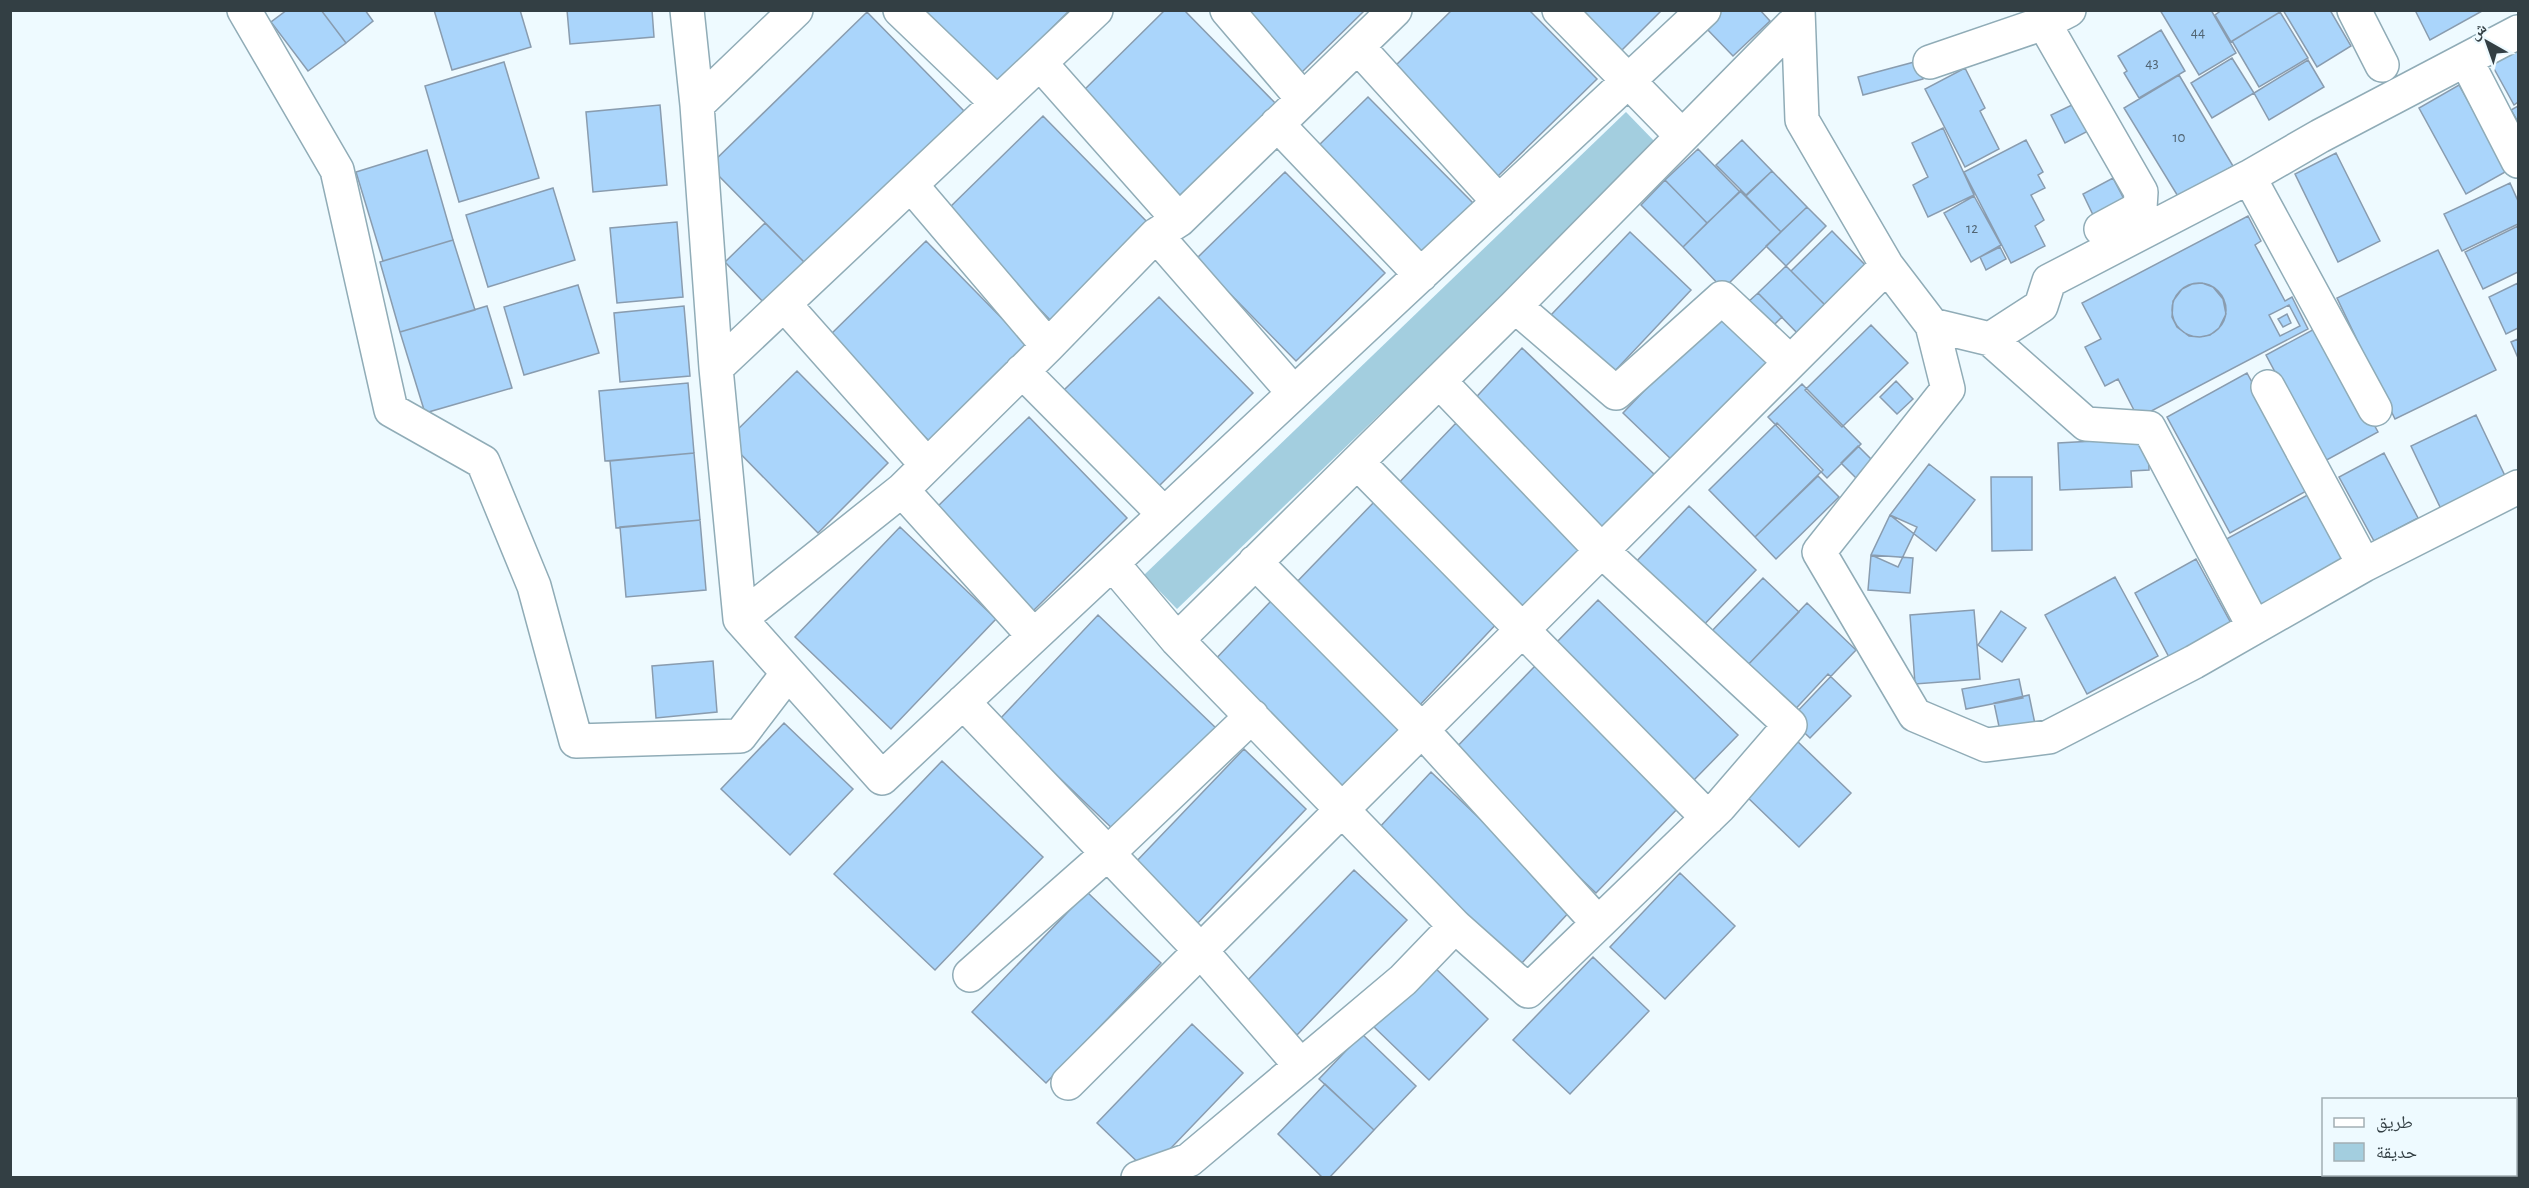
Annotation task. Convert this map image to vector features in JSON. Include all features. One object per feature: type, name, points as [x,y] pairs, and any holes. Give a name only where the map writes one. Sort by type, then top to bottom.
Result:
[{"type":"street","points":[[244,10],[337,170],[391,410],[483,462],[534,586],[576,741],[740,735],[788,673]]},
{"type":"street","points":[[687,10],[697,105],[716,368],[740,619],[882,778],[1704,10]]},
{"type":"street","points":[[697,105],[796,10]]},
{"type":"street","points":[[900,10],[998,103]]},
{"type":"street","points":[[716,368],[1096,10]]},
{"type":"street","points":[[1227,10],[1303,99]]},
{"type":"street","points":[[740,619],[902,490],[1168,227],[1395,10]]},
{"type":"street","points":[[1558,10],[1682,136]]},
{"type":"street","points":[[2354,10],[2382,65]]},
{"type":"street","points":[[1177,640],[1515,306],[1798,15]]},
{"type":"street","points":[[1798,15],[1802,120],[1887,266],[1932,325],[1948,390],[1819,552],[1915,715],[1986,745],[2049,737],[2194,662],[2364,565],[2518,487]]},
{"type":"street","points":[[1930,62],[2053,15],[2140,192],[2140,208],[2044,259]]},
{"type":"street","points":[[1990,339],[2041,306],[2049,281],[2249,177],[2320,136],[2518,32]]},
{"type":"street","points":[[1358,47],[1499,202]]},
{"type":"street","points":[[2466,60],[2518,161]]},
{"type":"street","points":[[1040,63],[1294,393]]},
{"type":"street","points":[[1277,124],[1420,276]]},
{"type":"street","points":[[2249,177],[2376,409]]},
{"type":"street","points":[[911,185],[1048,346]]},
{"type":"street","points":[[1068,1083],[1887,266]]},
{"type":"street","points":[[1515,306],[1616,393],[1722,298],[1790,362]]},
{"type":"street","points":[[784,304],[926,464]]},
{"type":"street","points":[[1932,325],[1990,339],[2086,424],[2149,428],[2254,627]]},
{"type":"street","points":[[1022,371],[1164,514]]},
{"type":"street","points":[[1112,563],[1177,640],[1455,926],[1528,991],[1708,818],[1790,725],[1601,550],[1439,381]]},
{"type":"street","points":[[2268,387],[2364,565]]},
{"type":"street","points":[[1357,462],[1708,818]]},
{"type":"street","points":[[902,490],[1034,636]]},
{"type":"street","points":[[1255,562],[1421,729],[1598,924]]},
{"type":"street","points":[[963,702],[1201,951],[1301,1066]]},
{"type":"street","points":[[970,975],[1107,854],[1252,716]]},
{"type":"street","points":[[1138,1178],[1189,1160],[1403,980],[1455,926]]},
{"type":"green space","points":[[1626,112],[1659,146],[1177,609],[1144,575]]},
{"type":"building","points":[[287,10],[321,10],[346,43],[308,71],[271,22]]},
{"type":"building","points":[[321,10],[365,10],[373,21],[346,43]]},
{"type":"building","points":[[434,10],[520,10],[531,47],[452,70]]},
{"type":"building","points":[[567,10],[652,10],[654,37],[570,44]]},
{"type":"building","points":[[922,10],[1070,10],[995,84]]},
{"type":"building","points":[[1165,10],[1184,10],[1280,108],[1183,203],[1078,96]]},
{"type":"building","points":[[1236,10],[1365,10],[1299,75]]},
{"type":"building","points":[[1452,10],[1529,10],[1597,79],[1496,178],[1391,70]]},
{"type":"building","points":[[1578,10],[1662,10],[1620,52]]},
{"type":"building","points":[[1722,10],[1760,10],[1770,21],[1733,56],[1705,27]]},
{"type":"building","points":[[2160,10],[2211,10],[2236,53],[2199,75]]},
{"type":"building","points":[[2222,10],[2279,10],[2280,12],[2231,42],[2215,15]]},
{"type":"building","points":[[2283,10],[2330,10],[2351,46],[2317,67]]},
{"type":"building","points":[[2415,10],[2484,10],[2430,40]]},
{"type":"building","points":[[867,12],[964,111],[807,265],[709,166]]},
{"type":"building","points":[[2280,12],[2308,58],[2259,87],[2232,41]]},
{"type":"building","points":[[2161,30],[2185,71],[2139,98],[2124,73],[2127,71],[2118,56]]},
{"type":"building","points":[[2518,50],[2518,102],[2514,105],[2492,65]]},
{"type":"building","points":[[2232,58],[2254,93],[2212,118],[2191,83]]},
{"type":"building","points":[[2308,60],[2324,87],[2269,120],[2254,93]]},
{"type":"building","points":[[1918,61],[1923,79],[1863,95],[1858,77]]},
{"type":"building","points":[[504,62],[539,178],[459,202],[425,86]]},
{"type":"building","points":[[1965,68],[1985,108],[1980,111],[1999,149],[1965,167],[1925,89]]},
{"type":"building","points":[[2179,75],[2233,166],[2179,198],[2124,108]]},
{"type":"building","points":[[2459,85],[2507,171],[2466,194],[2419,108]]},
{"type":"building","points":[[1368,97],[1474,204],[1421,256],[1315,149]]},
{"type":"building","points":[[2076,103],[2090,130],[2065,143],[2051,115]]},
{"type":"building","points":[[660,105],[667,185],[593,192],[586,112]]},
{"type":"building","points":[[2518,106],[2518,122],[2511,110]]},
{"type":"building","points":[[1043,116],[1154,229],[1056,326],[945,212]]},
{"type":"building","points":[[1943,128],[1974,195],[1928,217],[1913,185],[1928,177],[1912,143]]},
{"type":"building","points":[[1742,140],[1772,171],[1746,195],[1716,165]]},
{"type":"building","points":[[2026,140],[2043,172],[2038,175],[2045,188],[2031,195],[2044,220],[2035,226],[2045,246],[2011,263],[1964,172]]},
{"type":"building","points":[[1698,149],[1740,192],[1707,223],[1665,180]]},
{"type":"building","points":[[427,150],[453,240],[383,261],[356,172]]},
{"type":"building","points":[[2336,153],[2380,241],[2338,262],[2295,174]]},
{"type":"building","points":[[1772,171],[1807,207],[1781,232],[1746,196]]},
{"type":"building","points":[[1285,172],[1385,273],[1296,361],[1196,259]]},
{"type":"building","points":[[2113,178],[2125,201],[2094,217],[2083,194]]},
{"type":"building","points":[[1665,180],[1707,223],[1683,247],[1641,205]]},
{"type":"building","points":[[2510,183],[2518,201],[2518,224],[2462,251],[2444,214]]},
{"type":"building","points":[[553,188],[575,260],[488,287],[466,215]]},
{"type":"building","points":[[1740,191],[1781,232],[1723,289],[1683,247]]},
{"type":"building","points":[[1974,196],[2001,245],[1971,262],[1944,213]]},
{"type":"building","points":[[1807,207],[1826,226],[1786,266],[1766,246]]},
{"type":"building","points":[[2248,216],[2261,241],[2255,245],[2285,301],[2292,297],[2308,329],[2138,418],[2118,379],[2105,386],[2085,347],[2101,339],[2082,303]],"holes":[[[2202,283],[2213,287],[2223,299],[2226,314],[2219,328],[2210,335],[2189,336],[2177,327],[2172,317],[2173,301],[2182,289],[2192,284]]]},
{"type":"building","points":[[677,222],[683,297],[617,303],[610,228]]},
{"type":"building","points":[[765,223],[807,265],[766,305],[725,262]]},
{"type":"building","points":[[2518,226],[2518,272],[2483,289],[2465,252]]},
{"type":"building","points":[[1832,231],[1871,271],[1831,311],[1791,271]]},
{"type":"building","points":[[1630,232],[1691,290],[1612,374],[1551,315]]},
{"type":"building","points":[[453,240],[475,310],[400,332],[380,262]]},
{"type":"building","points":[[926,241],[1031,348],[933,445],[827,338]]},
{"type":"building","points":[[2000,247],[2006,259],[1986,270],[1980,257]]},
{"type":"building","points":[[2438,250],[2496,370],[2395,419],[2337,298]]},
{"type":"building","points":[[1786,266],[1831,311],[1803,339],[1758,293]]},
{"type":"building","points":[[2194,283],[2204,283],[2218,291],[2224,300],[2226,310],[2224,320],[2218,329],[2204,337],[2194,337],[2177,325],[2172,315],[2172,305],[2184,288]]},
{"type":"building","points":[[2518,283],[2518,328],[2506,334],[2489,297]]},
{"type":"building","points":[[578,285],[599,353],[524,375],[504,307]]},
{"type":"building","points":[[1758,293],[1782,317],[1771,328],[1747,303]]},
{"type":"building","points":[[1159,297],[1253,393],[1159,486],[1064,390]]},
{"type":"building","points":[[2289,305],[2300,326],[2280,336],[2269,315]]},
{"type":"building","points":[[487,306],[512,388],[425,413],[400,332]]},
{"type":"building","points":[[684,306],[690,376],[620,382],[614,313]]},
{"type":"building","points":[[1718,313],[1769,361],[1673,461],[1623,413]]},
{"type":"building","points":[[2287,314],[2291,323],[2283,327],[2278,319]]},
{"type":"building","points":[[1871,325],[1908,363],[1842,427],[1805,390]]},
{"type":"building","points":[[2320,326],[2378,432],[2323,462],[2266,355]]},
{"type":"building","points":[[2518,339],[2518,358],[2511,342]]},
{"type":"building","points":[[1522,348],[1655,475],[1599,533],[1467,407]]},
{"type":"building","points":[[797,371],[888,463],[818,533],[727,440]]},
{"type":"building","points":[[2247,373],[2310,489],[2230,533],[2167,417]]},
{"type":"building","points":[[1896,381],[1913,399],[1897,414],[1880,397]]},
{"type":"building","points":[[688,383],[694,453],[605,461],[599,391]]},
{"type":"building","points":[[1802,384],[1861,444],[1827,478],[1768,417]]},
{"type":"building","points":[[2476,415],[2506,478],[2441,509],[2411,446]]},
{"type":"building","points":[[1029,417],[1127,518],[1033,611],[934,510]]},
{"type":"building","points":[[1456,423],[1586,547],[1522,613],[1393,489]]},
{"type":"building","points":[[1777,423],[1823,470],[1755,537],[1709,490]]},
{"type":"building","points":[[2148,438],[2149,470],[2131,471],[2132,487],[2060,490],[2058,443]]},
{"type":"building","points":[[1858,446],[1873,461],[1856,478],[1841,463]]},
{"type":"building","points":[[694,453],[700,520],[616,528],[610,461]]},
{"type":"building","points":[[2384,453],[2418,518],[2374,541],[2339,477]]},
{"type":"building","points":[[1929,464],[1975,500],[1936,551],[1890,515]]},
{"type":"building","points":[[1818,476],[1839,497],[1776,559],[1755,537]]},
{"type":"building","points":[[1991,477],[2032,477],[2032,550],[1992,551]]},
{"type":"building","points":[[2315,491],[2352,559],[2256,611],[2219,543]]},
{"type":"building","points":[[1376,500],[1501,619],[1418,707],[1292,587]]},
{"type":"building","points":[[1689,506],[1756,570],[1699,630],[1632,566]]},
{"type":"building","points":[[1890,515],[1917,527],[1898,567],[1871,555]]},
{"type":"building","points":[[700,520],[706,590],[626,597],[620,527]]},
{"type":"building","points":[[900,527],[996,619],[891,729],[795,637]]},
{"type":"building","points":[[1871,555],[1913,558],[1910,593],[1868,590]]},
{"type":"building","points":[[2196,559],[2232,625],[2170,659],[2135,593]]},
{"type":"building","points":[[2115,577],[2158,656],[2087,694],[2045,615]]},
{"type":"building","points":[[1763,578],[1799,612],[1744,669],[1708,635]]},
{"type":"building","points":[[1598,600],[1738,735],[1694,780],[1553,646]]},
{"type":"building","points":[[1271,601],[1406,731],[1345,796],[1209,666]]},
{"type":"building","points":[[1807,603],[1856,650],[1793,716],[1744,669]]},
{"type":"building","points":[[1974,610],[1980,679],[1915,684],[1910,615]]},
{"type":"building","points":[[2001,611],[2026,628],[2002,662],[1978,645]]},
{"type":"building","points":[[1098,615],[1217,729],[1117,833],[999,720]]},
{"type":"building","points":[[713,661],[717,712],[656,718],[652,666]]},
{"type":"building","points":[[1535,666],[1681,805],[1596,893],[1450,754]]},
{"type":"building","points":[[1828,674],[1851,696],[1810,738],[1788,717]]},
{"type":"building","points":[[2019,679],[2023,698],[1966,709],[1962,689]]},
{"type":"building","points":[[2029,695],[2035,724],[2000,731],[1994,703]]},
{"type":"building","points":[[784,723],[853,789],[790,855],[721,789]]},
{"type":"building","points":[[1796,740],[1851,793],[1799,847],[1744,794]]},
{"type":"building","points":[[1244,749],[1306,809],[1195,926],[1132,866]]},
{"type":"building","points":[[942,761],[1043,857],[935,970],[834,874]]},
{"type":"building","points":[[1431,772],[1573,908],[1520,965],[1378,829]]},
{"type":"building","points":[[1354,870],[1407,920],[1297,1035],[1244,984]]},
{"type":"building","points":[[1680,873],[1735,926],[1665,999],[1610,947]]},
{"type":"building","points":[[1087,892],[1161,963],[1046,1083],[972,1012]]},
{"type":"building","points":[[1593,957],[1649,1011],[1570,1094],[1513,1040]]},
{"type":"building","points":[[1432,965],[1488,1019],[1429,1080],[1373,1026]]},
{"type":"building","points":[[1192,1024],[1243,1073],[1148,1172],[1097,1123]]},
{"type":"building","points":[[1362,1034],[1416,1086],[1374,1130],[1319,1079]]},
{"type":"building","points":[[1325,1084],[1374,1130],[1329,1178],[1323,1178],[1278,1134]]}]
